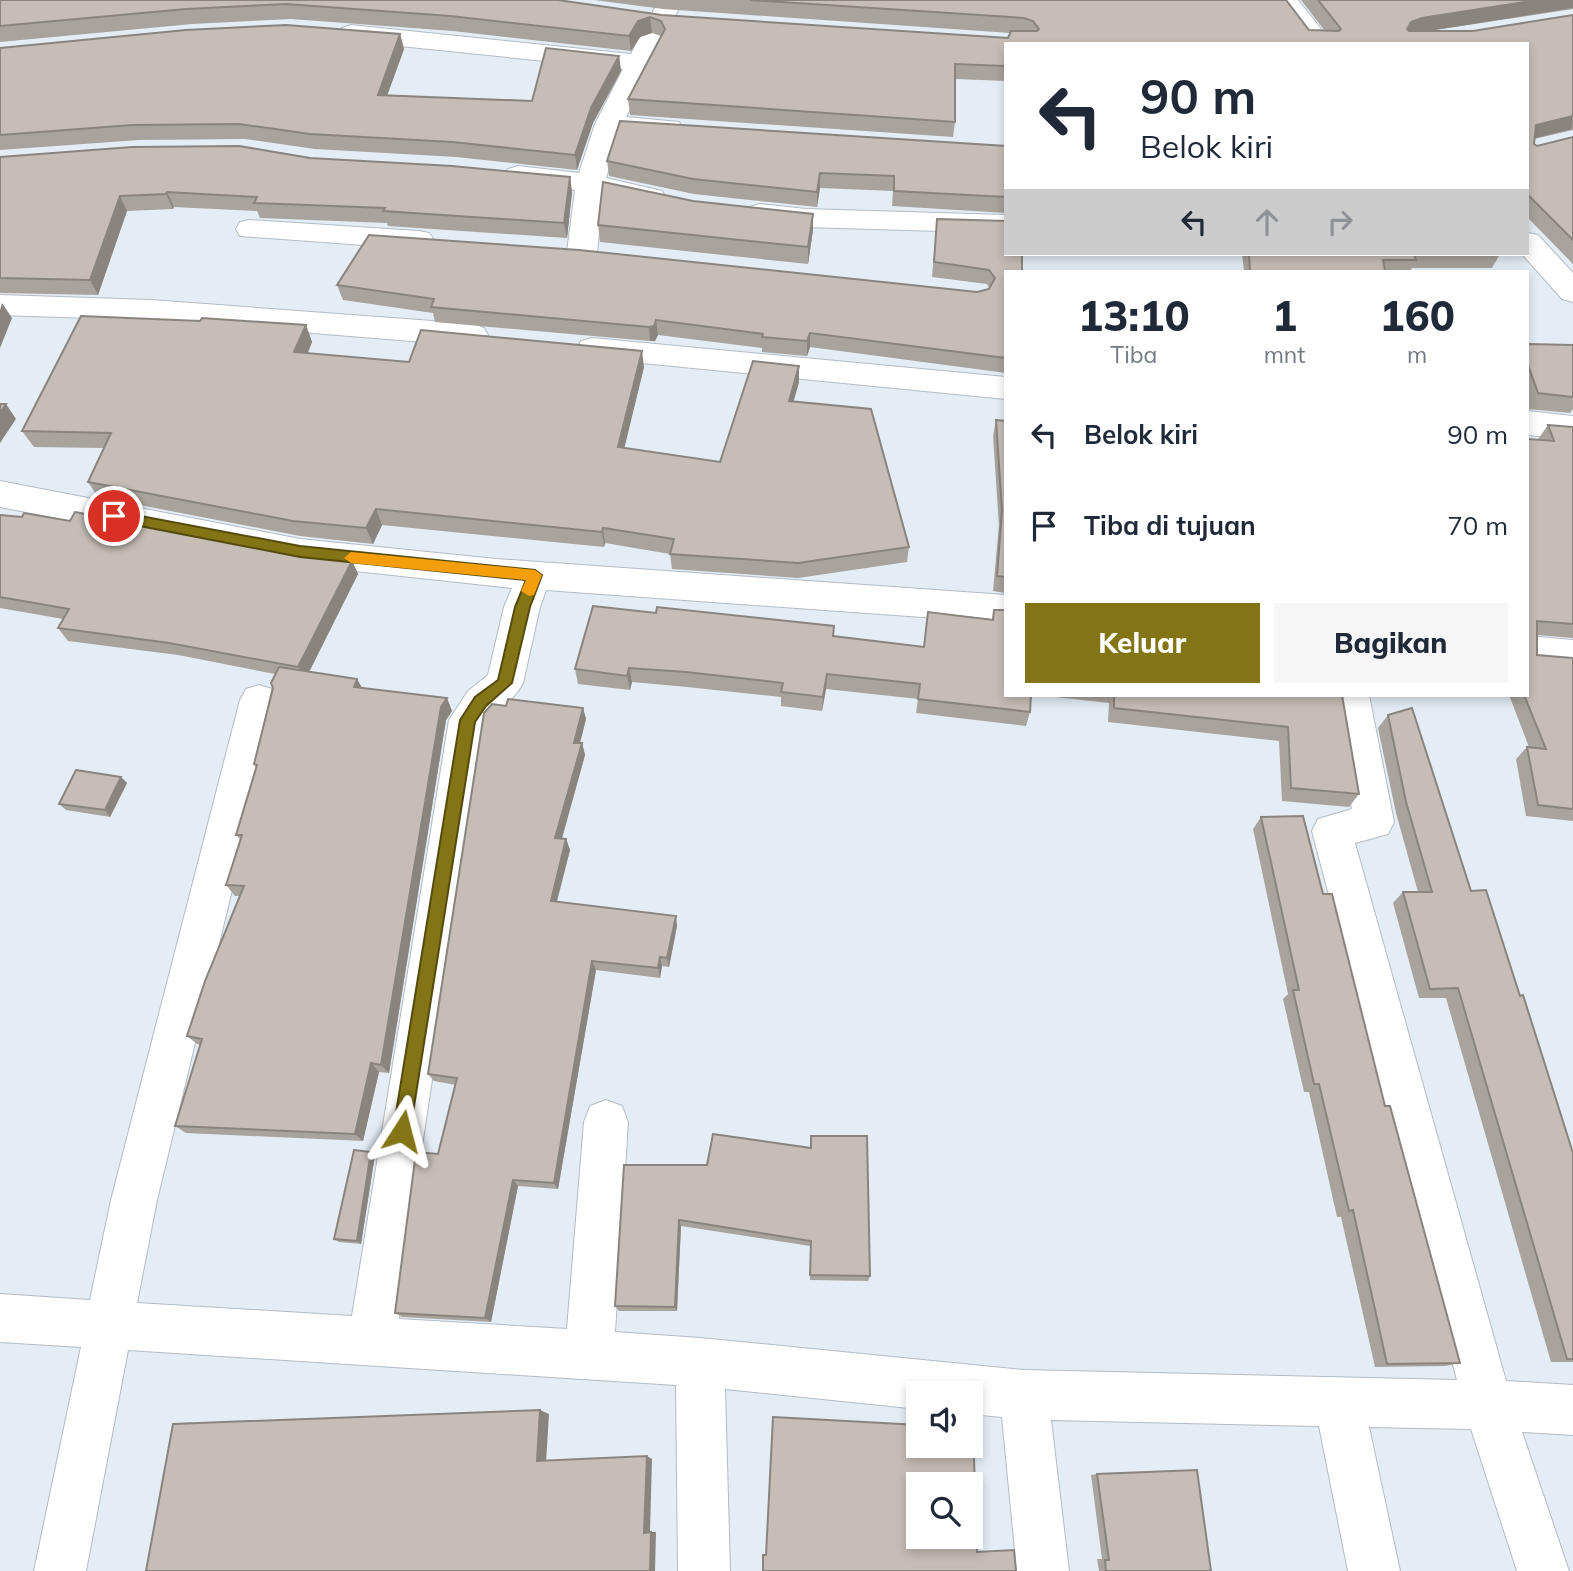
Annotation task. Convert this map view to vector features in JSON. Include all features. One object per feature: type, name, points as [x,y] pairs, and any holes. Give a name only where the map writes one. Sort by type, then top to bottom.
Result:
[{"type":"street","points":[[1285,0],[1318,42]]},
{"type":"street","points":[[582,252],[590,183],[609,124],[641,63],[657,12],[691,22]]},
{"type":"street","points":[[323,30],[641,63]]},
{"type":"street","points":[[609,124],[690,129]]},
{"type":"street","points":[[496,173],[590,183],[682,204]]},
{"type":"street","points":[[732,210],[806,218],[1004,224]]},
{"type":"street","points":[[250,229],[452,242]]},
{"type":"street","points":[[1529,243],[1572,290]]},
{"type":"street","points":[[0,305],[151,310],[499,338]]},
{"type":"street","points":[[567,346],[1004,388]]},
{"type":"street","points":[[1529,423],[1573,428]]},
{"type":"street","points":[[0,494],[300,552],[535,575],[1004,609]]},
{"type":"street","points":[[372,1343],[398,1159],[468,720],[481,702],[505,683],[522,607],[535,575]]},
{"type":"street","points":[[1529,651],[1573,655]]},
{"type":"street","points":[[1351,697],[1374,822],[1332,831],[1488,1405],[1543,1571]]},
{"type":"street","points":[[60,1571],[134,1200],[259,700]]},
{"type":"street","points":[[589,1356],[606,1122]]},
{"type":"street","points":[[0,1318],[700,1362],[1024,1395],[1488,1405],[1573,1410]]},
{"type":"street","points":[[700,1362],[704,1571]]},
{"type":"street","points":[[1024,1395],[1043,1571]]},
{"type":"street","points":[[1339,1402],[1374,1571]]},
{"type":"building","points":[[0,0],[558,0],[662,15],[1008,38],[1011,31],[1039,29],[1033,21],[1024,18],[750,0],[1286,0],[1309,30],[1339,31],[1341,29],[1318,0],[1537,0],[1422,18],[1411,22],[1407,29],[1473,31],[1573,15],[1573,116],[1536,125],[1534,144],[1537,146],[1573,137],[1573,240],[1529,196],[1529,42],[1004,42],[1004,66],[955,64],[955,122],[628,99],[665,29],[661,21],[650,17],[638,21],[629,36],[450,16],[286,4],[186,9],[0,26]]},
{"type":"building","points":[[286,25],[400,34],[378,95],[532,101],[546,48],[619,56],[591,108],[575,155],[452,142],[310,134],[239,124],[132,125],[0,135],[0,48],[186,30]]},
{"type":"building","points":[[620,121],[1004,146],[1004,197],[894,191],[894,176],[820,173],[817,192],[693,179],[607,161]]},
{"type":"building","points":[[239,146],[310,158],[452,166],[570,177],[564,223],[383,211],[385,208],[254,203],[257,197],[167,192],[120,196],[90,280],[0,278],[0,157],[132,147]]},
{"type":"building","points":[[603,182],[693,201],[813,214],[808,247],[598,225]]},
{"type":"building","points":[[937,219],[1004,221],[1004,256],[1022,256],[1022,270],[1004,270],[1004,358],[810,333],[807,341],[762,337],[763,334],[656,320],[654,326],[649,327],[431,307],[434,299],[337,285],[369,235],[579,250],[977,292],[989,289],[995,278],[989,270],[934,262]]},
{"type":"building","points":[[1249,256],[1415,256],[1416,260],[1383,260],[1385,270],[1250,270]]},
{"type":"building","points":[[81,316],[200,321],[202,318],[306,325],[294,352],[409,362],[421,330],[642,351],[618,447],[720,462],[753,361],[799,366],[789,401],[871,409],[909,547],[798,563],[670,554],[674,539],[603,528],[602,532],[376,509],[366,528],[293,521],[88,482],[111,433],[22,431]]},
{"type":"building","points":[[1529,344],[1573,345],[1573,397],[1538,393],[1529,368]]},
{"type":"building","points":[[996,420],[1004,421],[1004,577],[997,576],[1002,510]]},
{"type":"building","points":[[1548,425],[1573,427],[1573,624],[1537,621],[1537,655],[1573,658],[1573,809],[1538,805],[1527,747],[1546,749],[1525,697],[1529,697],[1529,439],[1554,441]]},
{"type":"building","points":[[75,512],[293,554],[352,561],[298,667],[169,643],[58,628],[69,609],[0,597],[0,515],[22,517],[24,513],[70,521]]},
{"type":"building","points":[[593,606],[656,613],[657,607],[834,626],[833,636],[924,647],[928,612],[993,620],[994,610],[1004,610],[1004,697],[1031,697],[1030,712],[918,699],[920,684],[827,674],[823,697],[781,692],[783,683],[686,672],[629,668],[627,676],[575,669]]},
{"type":"building","points":[[279,667],[357,679],[354,687],[447,698],[441,707],[381,1065],[371,1063],[355,1134],[175,1126],[202,1039],[187,1036],[205,981],[244,886],[226,885],[242,835],[236,835],[257,765],[254,764],[273,688],[271,683]]},
{"type":"building","points":[[1114,697],[1342,697],[1359,794],[1291,788],[1288,727],[1114,708]]},
{"type":"building","points":[[508,699],[583,708],[574,743],[582,743],[555,838],[566,839],[551,901],[676,916],[667,958],[660,957],[658,968],[592,961],[554,1183],[513,1180],[485,1318],[395,1313],[416,1152],[438,1154],[457,1078],[428,1074],[484,713],[492,704],[506,706]]},
{"type":"building","points":[[1412,708],[1471,891],[1486,890],[1520,996],[1523,995],[1573,1153],[1573,1359],[1567,1359],[1458,988],[1430,989],[1403,892],[1432,892],[1406,802],[1388,715]]},
{"type":"building","points":[[76,770],[121,777],[105,810],[59,804]]},
{"type":"building","points":[[1303,816],[1323,894],[1332,894],[1385,1106],[1390,1106],[1460,1363],[1387,1364],[1353,1210],[1349,1211],[1319,1084],[1314,1084],[1293,990],[1299,990],[1261,817]]},
{"type":"building","points":[[713,1134],[811,1148],[811,1136],[867,1136],[870,1276],[810,1275],[811,1241],[679,1220],[675,1307],[615,1306],[624,1165],[707,1165]]},
{"type":"building","points":[[354,1150],[371,1152],[357,1241],[334,1239]]},
{"type":"building","points":[[540,1410],[537,1461],[647,1456],[644,1533],[651,1532],[650,1571],[146,1571],[173,1424]]},
{"type":"building","points":[[773,1417],[906,1424],[906,1458],[974,1458],[974,1472],[906,1472],[906,1549],[977,1549],[977,1552],[1014,1550],[1016,1571],[763,1571],[763,1555],[766,1555]]},
{"type":"building","points":[[1197,1470],[1211,1571],[1106,1571],[1105,1560],[1109,1560],[1097,1474]]},
{"type":"slow traffic","points":[[351,558],[535,575],[529,591]]},
{"type":"route","points":[[114,516],[300,552],[535,575],[522,607],[505,683],[481,702],[468,720],[402,1131]]}]
